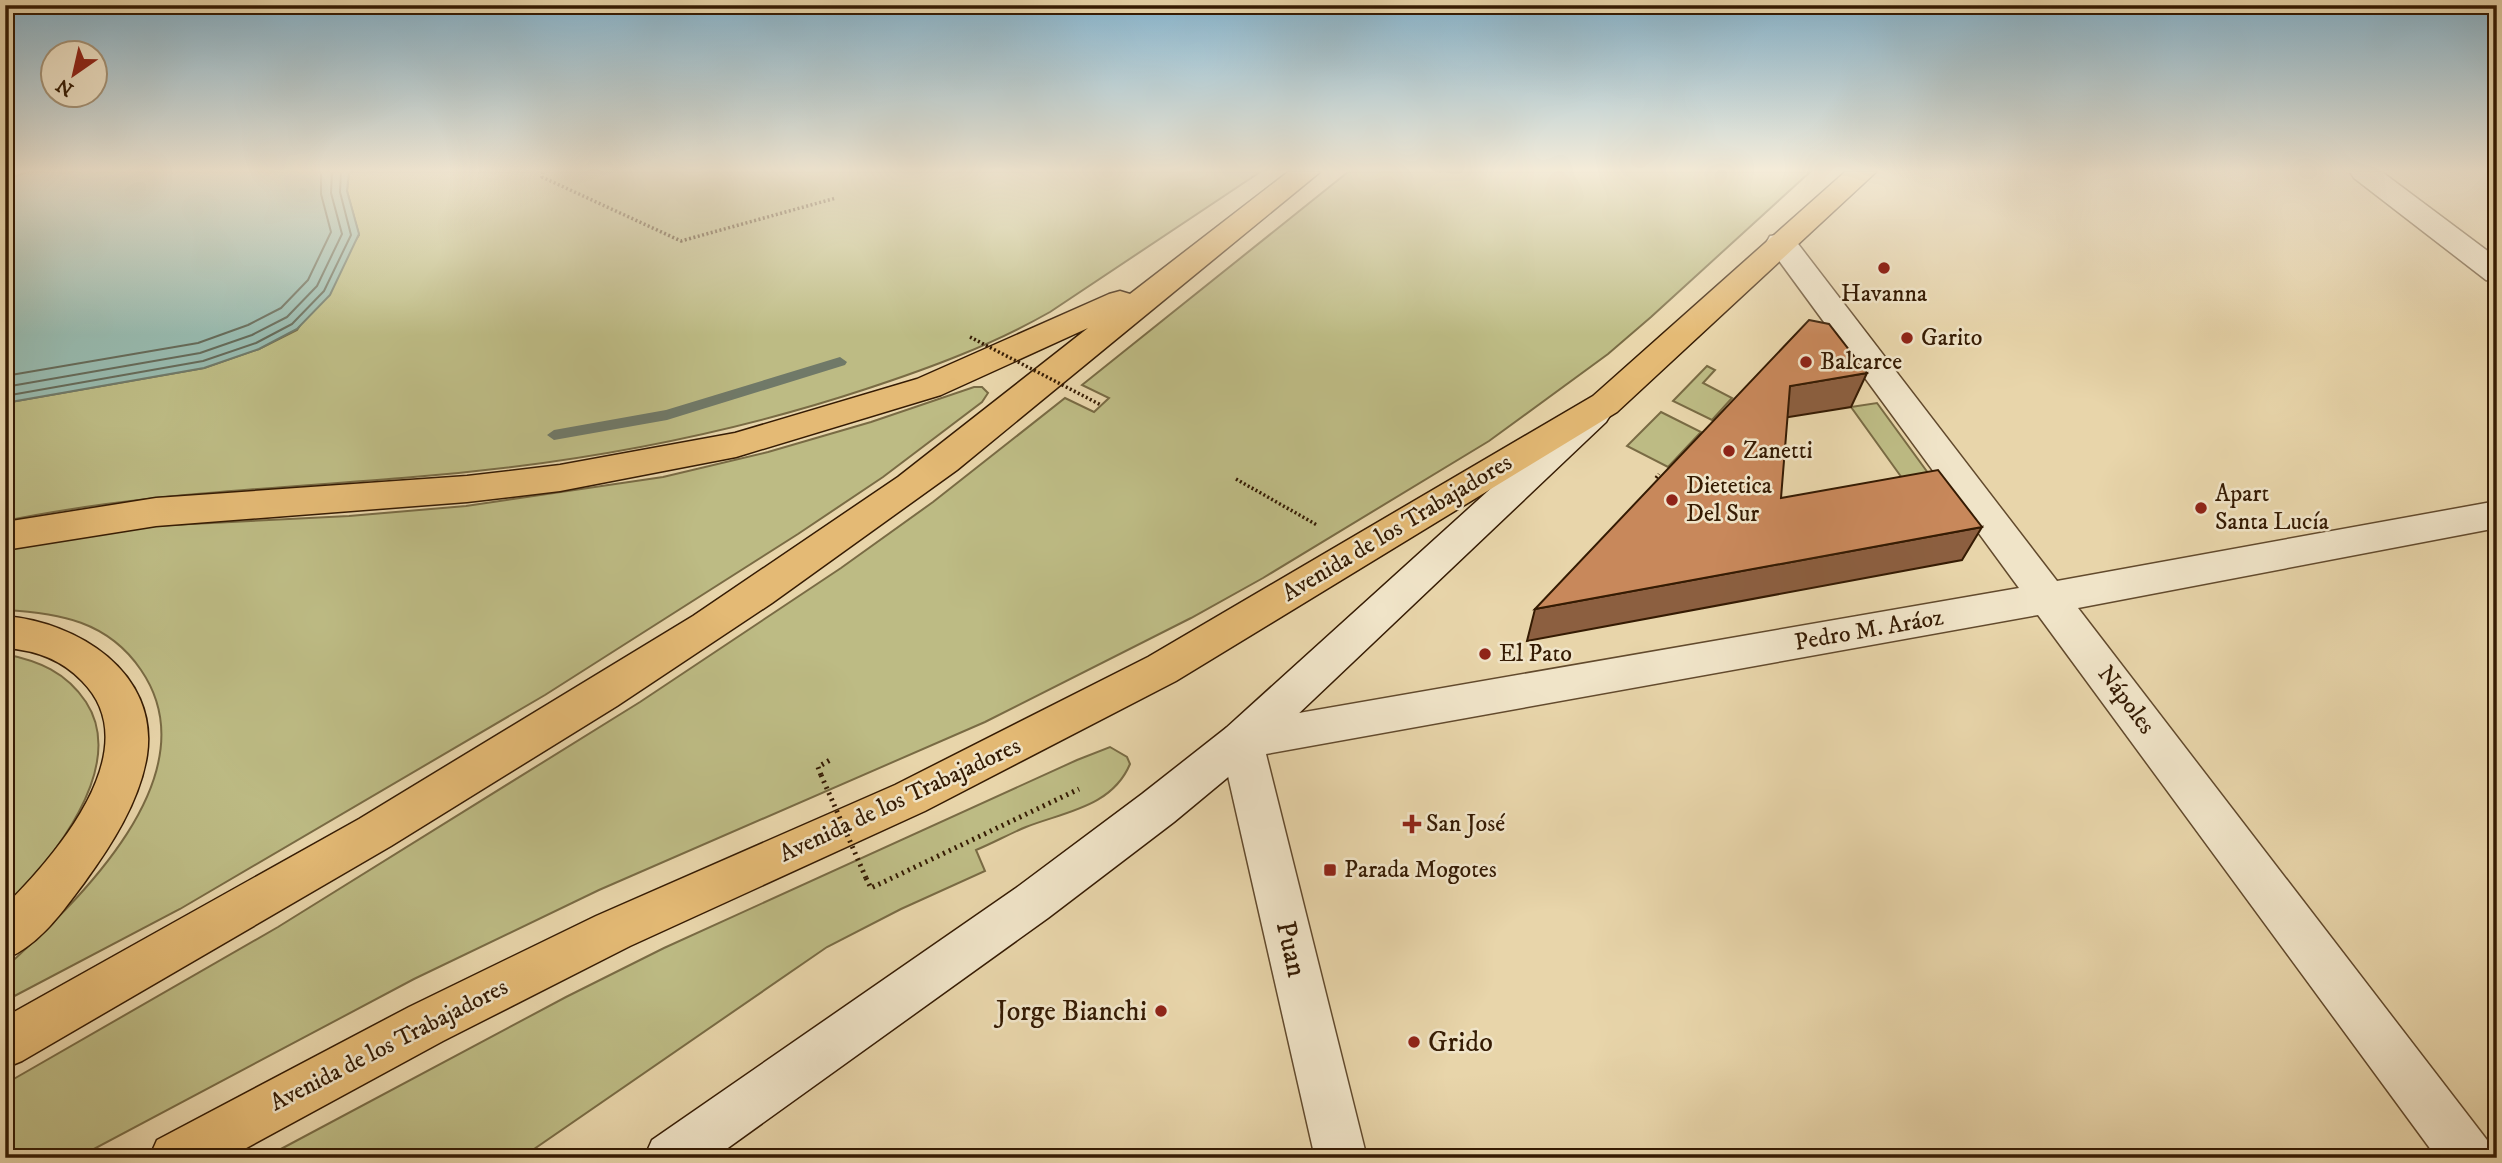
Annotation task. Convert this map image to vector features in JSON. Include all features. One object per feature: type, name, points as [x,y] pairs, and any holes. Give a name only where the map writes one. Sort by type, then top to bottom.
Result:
[{"type":"main road","points":[[5,1044],[183,946],[388,825],[635,674],[790,573],[912,485],[1026,397],[1236,226]]},
{"type":"main road","name":"Avenida de los Trabajadores","points":[[175,1158],[426,1024],[614,931],[910,798],[1162,669],[1605,404],[1800,226]]},
{"type":"main road","points":[[5,536],[191,508],[345,499],[533,481],[643,464],[736,445],[929,387],[1169,278]]},
{"type":"main road","points":[[5,632],[47,640],[75,651],[99,670],[117,693],[125,718],[125,757],[113,792],[92,831],[66,871],[25,920],[5,937]]},
{"type":"street","points":[[2435,226],[2497,273]]},
{"type":"street","name":"Nápoles","points":[[1781,243],[2469,1158]]},
{"type":"street","name":"Avenida de los Trabajadores","points":[[670,1158],[1076,871],[1241,741],[1605,404]]},
{"type":"street","name":"Pedro M. Aráoz","points":[[1241,741],[2049,598],[2497,514]]},
{"type":"street","name":"Puan","points":[[1241,741],[1341,1158]]},
{"type":"path","points":[[647,226],[681,242],[736,226]]},
{"type":"path","points":[[970,337],[1101,405]]},
{"type":"path","points":[[1236,479],[1324,528]]},
{"type":"path","points":[[830,760],[818,767],[871,888],[1079,789]]},
{"type":"shaded area","points":[[357,226],[1179,226],[1050,312],[983,345],[866,389],[752,422],[637,448],[520,466],[153,498],[5,521],[5,403],[204,368],[259,349],[297,330],[359,235]]},
{"type":"shaded area","points":[[1280,226],[1750,226],[1608,354],[1489,441],[1263,578],[1191,618],[985,722],[599,890],[414,979],[77,1158],[5,1158],[5,1084],[278,927],[640,702],[841,568],[933,502],[1065,398],[1094,412],[1109,398],[1082,385]]},
{"type":"shaded area","points":[[1707,366],[1715,370],[1703,383],[1732,398],[1712,420],[1673,401]]},
{"type":"shaded area","points":[[974,387],[982,387],[988,393],[982,402],[883,477],[545,695],[180,909],[5,1001],[5,968],[67,908],[99,872],[127,834],[149,793],[160,752],[159,710],[141,670],[128,653],[98,630],[81,623],[63,617],[5,610],[5,550],[151,526],[349,516],[466,506],[663,477],[768,452],[871,422]]},
{"type":"shaded area","points":[[1877,403],[1947,499],[1920,503],[1851,407]]},
{"type":"shaded area","points":[[1661,412],[1701,432],[1668,467],[1627,446]]},
{"type":"shaded area","points":[[5,654],[40,664],[70,683],[86,702],[97,728],[98,756],[91,784],[62,840],[43,866],[5,908]]},
{"type":"shaded area","points":[[1110,747],[1127,757],[1130,764],[1112,790],[1086,806],[1026,827],[976,850],[985,871],[901,909],[827,947],[521,1158],[264,1158],[566,997],[664,948]]},
{"type":"water","points":[[5,226],[357,226],[359,234],[330,295],[297,329],[259,349],[204,368],[5,403]]},
{"type":"building","points":[[1809,320],[1829,324],[1867,373],[1790,386],[1781,498],[1938,470],[1982,527],[1535,609]]},
{"type":"waterway","points":[[554,435],[667,415],[840,362]]},
{"type":"place","name":"Havanna","points":[[1884,268]]},
{"type":"place","name":"Garito","points":[[1907,338]]},
{"type":"place","name":"Balcarce","points":[[1806,362]]},
{"type":"place","name":"Zanetti","points":[[1729,451]]},
{"type":"place","name":"Dietetica Del Sur","points":[[1672,500]]},
{"type":"place","name":"Apart Santa Lucía","points":[[2201,508]]},
{"type":"place","name":"El Pato","points":[[1485,654]]},
{"type":"place","name":"San José","points":[[1412,824]]},
{"type":"place","name":"Parada Mogotes","points":[[1330,870]]},
{"type":"place","name":"Jorge Bianchi","points":[[1161,1011]]},
{"type":"place","name":"Grido","points":[[1414,1042]]}]
